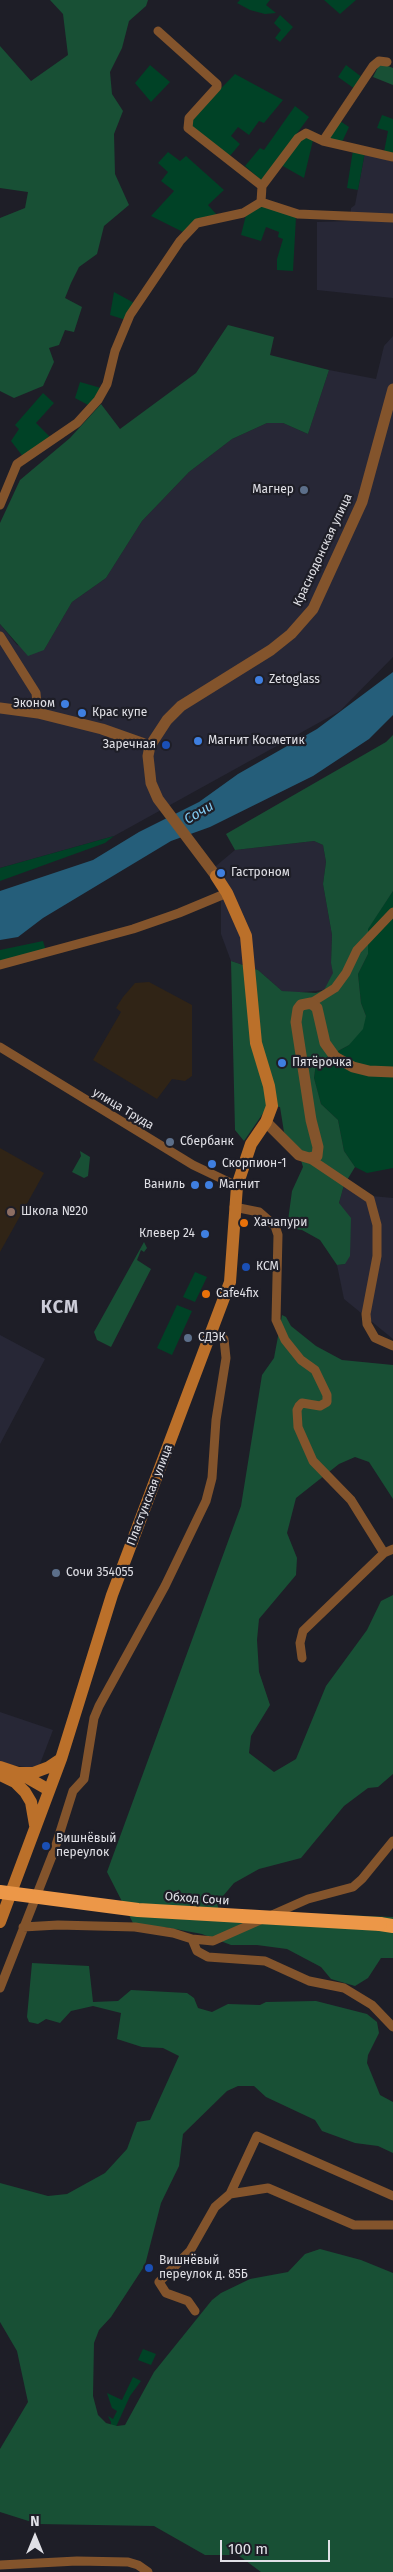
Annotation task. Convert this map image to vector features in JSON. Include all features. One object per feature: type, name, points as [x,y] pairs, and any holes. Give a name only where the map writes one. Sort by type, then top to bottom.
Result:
[{"type":"highway","name":"Обход Сочи","points":[[0,1892],[138,1910],[393,1926]]},
{"type":"main road","name":"Пластунская улица","points":[[0,1922],[61,1759],[112,1595],[213,1332],[230,1282],[237,1186],[251,1144],[266,1122],[272,1106],[272,1097],[256,1043],[246,936],[227,893],[216,876]]},
{"type":"main road","points":[[17,1778],[41,1771],[61,1759]]},
{"type":"main road","points":[[0,1767],[17,1778],[30,1802],[35,1828]]},
{"type":"main road","points":[[0,1775],[17,1778],[49,1790]]},
{"type":"street","points":[[158,30],[218,87],[189,118],[188,128],[262,186]]},
{"type":"street","points":[[323,142],[373,66],[379,61],[387,62]]},
{"type":"street","points":[[0,505],[16,464],[77,423],[98,400],[107,384],[115,351],[130,315],[180,241],[196,223],[243,214],[260,202],[262,186],[303,134],[323,142],[393,157]]},
{"type":"street","points":[[260,202],[298,214],[393,218]]},
{"type":"street","name":"Краснодонская улица","points":[[150,746],[167,720],[181,706],[271,650],[291,634],[313,609],[362,502],[393,389]]},
{"type":"street","points":[[0,636],[36,693],[38,713]]},
{"type":"street","points":[[0,708],[38,713],[102,729],[150,746],[148,756],[151,783],[158,799],[216,876]]},
{"type":"street","points":[[0,965],[133,929],[179,914],[227,893]]},
{"type":"street","points":[[308,1158],[317,1156],[318,1147],[311,1120],[296,1014],[301,1005],[311,1003],[323,997],[338,984],[357,950],[393,912]]},
{"type":"street","points":[[311,1003],[317,1008],[326,1043],[335,1057],[353,1067],[369,1072],[393,1072]]},
{"type":"street","name":"улица Труда","points":[[0,1047],[193,1165],[237,1186]]},
{"type":"street","points":[[266,1122],[299,1155],[308,1158],[370,1199],[376,1225],[377,1256],[371,1282],[366,1324],[375,1338],[393,1346]]},
{"type":"street","points":[[234,1207],[259,1212],[275,1226],[278,1234],[276,1320],[286,1340],[301,1360],[315,1370],[325,1388],[327,1402],[320,1406],[302,1404],[297,1410],[298,1427],[313,1461],[350,1500],[384,1554]]},
{"type":"street","points":[[0,1988],[54,1851],[72,1791],[84,1779],[94,1718],[99,1706],[165,1586],[206,1501],[212,1478],[216,1420],[226,1358],[224,1339],[213,1332]]},
{"type":"street","points":[[302,1658],[300,1643],[303,1630],[384,1554],[393,1549]]},
{"type":"street","points":[[23,1927],[75,1925],[136,1927],[162,1930],[192,1939],[212,1941],[308,1899],[352,1887],[362,1879],[393,1841]]},
{"type":"street","points":[[192,1939],[198,1951],[208,1957],[266,1961],[309,1981],[344,1988],[372,2005],[393,2027]]},
{"type":"street","points":[[195,2311],[188,2300],[166,2293],[158,2282],[190,2251],[215,2207],[230,2194],[257,2136],[393,2196]]},
{"type":"street","points":[[230,2194],[268,2188],[354,2226],[393,2225]]},
{"type":"street","points":[[0,2565],[77,2561],[128,2562],[138,2565],[148,2572]]},
{"type":"shaded area","points":[[365,152],[393,162],[393,298],[317,290],[317,222],[350,221],[351,208],[355,205]]},
{"type":"shaded area","points":[[393,336],[393,657],[340,711],[114,836],[0,868],[0,624],[17,645],[44,650],[72,602],[106,578],[142,521],[189,472],[232,439],[267,423],[283,423],[308,434],[329,370],[376,379],[384,346]]},
{"type":"shaded area","points":[[314,841],[323,845],[326,862],[323,884],[332,935],[331,963],[334,973],[324,990],[293,993],[282,991],[258,970],[231,961],[221,934],[221,887],[210,871],[235,850]]},
{"type":"shaded area","points":[[149,982],[192,1005],[192,1076],[185,1081],[172,1079],[157,1099],[93,1060],[121,1012],[116,1008],[123,997],[135,983]]},
{"type":"shaded area","name":"Школа №20","points":[[0,1148],[44,1173],[0,1252]]},
{"type":"shaded area","points":[[344,1185],[361,1195],[393,1198],[393,1339],[344,1299],[337,1265],[345,1264],[339,1203]]},
{"type":"shaded area","points":[[0,1335],[45,1359],[0,1444]]},
{"type":"shaded area","points":[[0,1712],[53,1730],[38,1769],[0,1763]]},
{"type":"green space","points":[[50,0],[148,0],[146,6],[129,21],[122,48],[110,72],[112,94],[123,111],[114,134],[115,174],[129,205],[104,226],[97,254],[79,267],[71,283],[65,298],[82,307],[74,332],[65,330],[59,345],[49,348],[54,362],[43,386],[14,398],[0,391],[0,218],[25,208],[28,192],[0,188],[0,46],[31,81],[68,55],[63,14]]},
{"type":"green space","points":[[240,0],[270,0],[266,5],[276,13],[265,14],[250,10],[237,3]]},
{"type":"green space","points":[[324,0],[356,0],[340,14]]},
{"type":"green space","points":[[280,15],[293,27],[280,42],[275,38],[281,30],[274,23]]},
{"type":"green space","points":[[380,63],[393,68],[393,85],[373,77]]},
{"type":"green space","points":[[150,65],[170,82],[151,102],[135,83]]},
{"type":"green space","points":[[346,65],[363,78],[355,89],[338,77]]},
{"type":"green space","points":[[235,74],[283,100],[264,123],[259,121],[249,135],[238,127],[231,136],[240,144],[229,157],[191,126],[191,119]]},
{"type":"green space","points":[[295,106],[309,117],[262,181],[245,166],[260,148],[264,150]]},
{"type":"green space","points":[[382,115],[393,119],[393,153],[384,152],[388,131],[377,128]]},
{"type":"green space","points":[[340,121],[349,127],[343,140],[340,143],[327,139]]},
{"type":"green space","points":[[306,136],[313,140],[304,178],[281,165],[294,146]]},
{"type":"green space","points":[[353,150],[365,152],[358,190],[347,188]]},
{"type":"green space","points":[[168,152],[180,161],[186,156],[224,190],[208,205],[217,215],[185,233],[151,216],[174,191],[161,181],[168,172],[158,163]]},
{"type":"green space","points":[[261,204],[296,217],[293,271],[277,270],[277,259],[283,239],[278,237],[279,232],[266,227],[261,241],[241,235],[246,215]]},
{"type":"green space","points":[[114,292],[136,304],[126,320],[110,315]]},
{"type":"green space","points":[[228,325],[274,337],[270,355],[329,370],[308,434],[283,423],[267,423],[232,439],[189,472],[142,521],[106,578],[72,602],[44,650],[28,656],[0,624],[0,523],[20,480],[70,438],[101,404],[120,429],[196,373]]},
{"type":"green space","points":[[80,382],[101,388],[90,406],[75,398]]},
{"type":"green space","points":[[43,393],[54,403],[36,423],[52,439],[24,458],[11,441],[19,429],[15,425]]},
{"type":"green space","points":[[393,735],[393,891],[368,929],[368,954],[358,974],[361,1003],[366,1016],[363,1029],[349,1045],[316,1063],[314,1078],[321,1104],[338,1120],[344,1151],[355,1167],[344,1185],[339,1203],[351,1218],[350,1256],[345,1264],[337,1265],[320,1240],[302,1230],[287,1228],[292,1191],[303,1167],[298,1150],[284,1132],[280,1107],[268,1106],[244,1141],[235,1130],[231,961],[258,970],[282,991],[316,993],[324,990],[333,973],[331,963],[332,935],[323,884],[326,862],[323,845],[314,841],[235,850],[226,834],[386,742]]},
{"type":"green space","points":[[114,836],[105,843],[0,881],[0,868]]},
{"type":"green space","points":[[393,891],[393,1168],[367,1173],[355,1167],[344,1151],[338,1120],[321,1104],[314,1078],[316,1063],[349,1045],[366,1016],[361,1003],[358,974],[368,954],[368,928]]},
{"type":"green space","points":[[43,941],[46,951],[0,962],[0,950]]},
{"type":"green space","points":[[80,1151],[90,1157],[88,1176],[84,1178],[72,1172],[81,1156]]},
{"type":"green space","points":[[144,1242],[147,1248],[144,1252],[141,1250],[137,1260],[151,1269],[111,1347],[97,1340],[94,1332]]},
{"type":"green space","points":[[195,1272],[207,1277],[195,1302],[183,1297]]},
{"type":"green space","points":[[177,1305],[192,1311],[172,1355],[157,1348]]},
{"type":"green space","points":[[282,1315],[286,1317],[291,1326],[316,1346],[342,1360],[393,1365],[393,1499],[369,1462],[355,1457],[339,1464],[296,1498],[287,1533],[297,1558],[296,1575],[259,1619],[257,1640],[259,1672],[270,1705],[251,1736],[249,1753],[274,1772],[296,1759],[326,1686],[367,1630],[381,1601],[393,1595],[393,1774],[378,1787],[368,1788],[344,1806],[301,1858],[259,1869],[234,1883],[217,1903],[219,1910],[393,1917],[393,1958],[381,1958],[368,1978],[355,1986],[331,1979],[321,1967],[287,1949],[257,1945],[231,1945],[202,1934],[164,1927],[135,1927],[107,1872],[241,1506],[262,1375],[274,1358]]},
{"type":"green space","points":[[32,1963],[89,1966],[93,2002],[118,2001],[131,1990],[187,1993],[194,1998],[198,2008],[212,2012],[228,2004],[260,2005],[266,2002],[316,2001],[367,2014],[377,2022],[379,2033],[368,2055],[367,2063],[380,2095],[393,2102],[393,2153],[378,2146],[355,2143],[322,2131],[315,2120],[266,2097],[254,2086],[238,2086],[227,2091],[183,2134],[179,2166],[161,2203],[145,2265],[111,2317],[99,2330],[94,2343],[93,2396],[98,2415],[106,2423],[117,2426],[125,2425],[154,2372],[212,2300],[221,2293],[250,2279],[288,2272],[305,2254],[320,2249],[361,2260],[393,2273],[393,2572],[261,2572],[238,2555],[205,2555],[154,2526],[38,2524],[0,2512],[0,2449],[28,2402],[17,2351],[0,2322],[0,2183],[48,2196],[67,2194],[105,2173],[127,2149],[137,2122],[150,2120],[179,2056],[163,2048],[142,2047],[117,2039],[121,2013],[93,2006],[71,2011],[60,2023],[46,2019],[38,2024],[29,2022],[27,2017]]},
{"type":"green space","points":[[143,2349],[156,2354],[151,2365],[138,2360]]},
{"type":"green space","points":[[133,2377],[141,2381],[130,2396],[116,2427],[111,2429],[111,2422],[108,2416],[113,2419],[117,2411],[112,2408],[107,2393],[122,2400]]},
{"type":"water","name":"Сочи","points":[[393,672],[393,715],[369,739],[313,776],[210,827],[171,841],[43,918],[18,937],[0,940],[0,891],[93,860],[139,832],[199,802],[238,774],[317,729]]},
{"type":"place","name":"Магнер","points":[[304,490]]},
{"type":"place","name":"Zetoglass","points":[[259,680]]},
{"type":"place","name":"Эконом","points":[[65,704]]},
{"type":"place","name":"Крас купе","points":[[82,713]]},
{"type":"place","name":"Магнит Косметик","points":[[198,741]]},
{"type":"place","name":"Заречная","points":[[166,745]]},
{"type":"place","name":"Гастроном","points":[[221,873]]},
{"type":"place","name":"Пятёрочка","points":[[282,1063]]},
{"type":"place","name":"Сбербанк","points":[[170,1142]]},
{"type":"place","name":"Скорпион-1","points":[[212,1164]]},
{"type":"place","name":"Ваниль","points":[[195,1185]]},
{"type":"place","name":"Магнит","points":[[209,1185]]},
{"type":"place","name":"Школа №20","points":[[11,1212]]},
{"type":"place","name":"Хачапури","points":[[244,1223]]},
{"type":"place","name":"Клевер 24","points":[[205,1234]]},
{"type":"place","name":"КСМ","points":[[246,1267]]},
{"type":"place","name":"Cafe4fix","points":[[206,1294]]},
{"type":"place","name":"СДЭК","points":[[188,1338]]},
{"type":"place","name":"Сочи 354055","points":[[56,1573]]},
{"type":"place","name":"Вишнёвый переулок","points":[[46,1846]]},
{"type":"place","name":"Вишнёвый переулок д. 85Б","points":[[149,2268]]},
{"type":"district","name":"КСМ","points":[[60,1308]]}]
